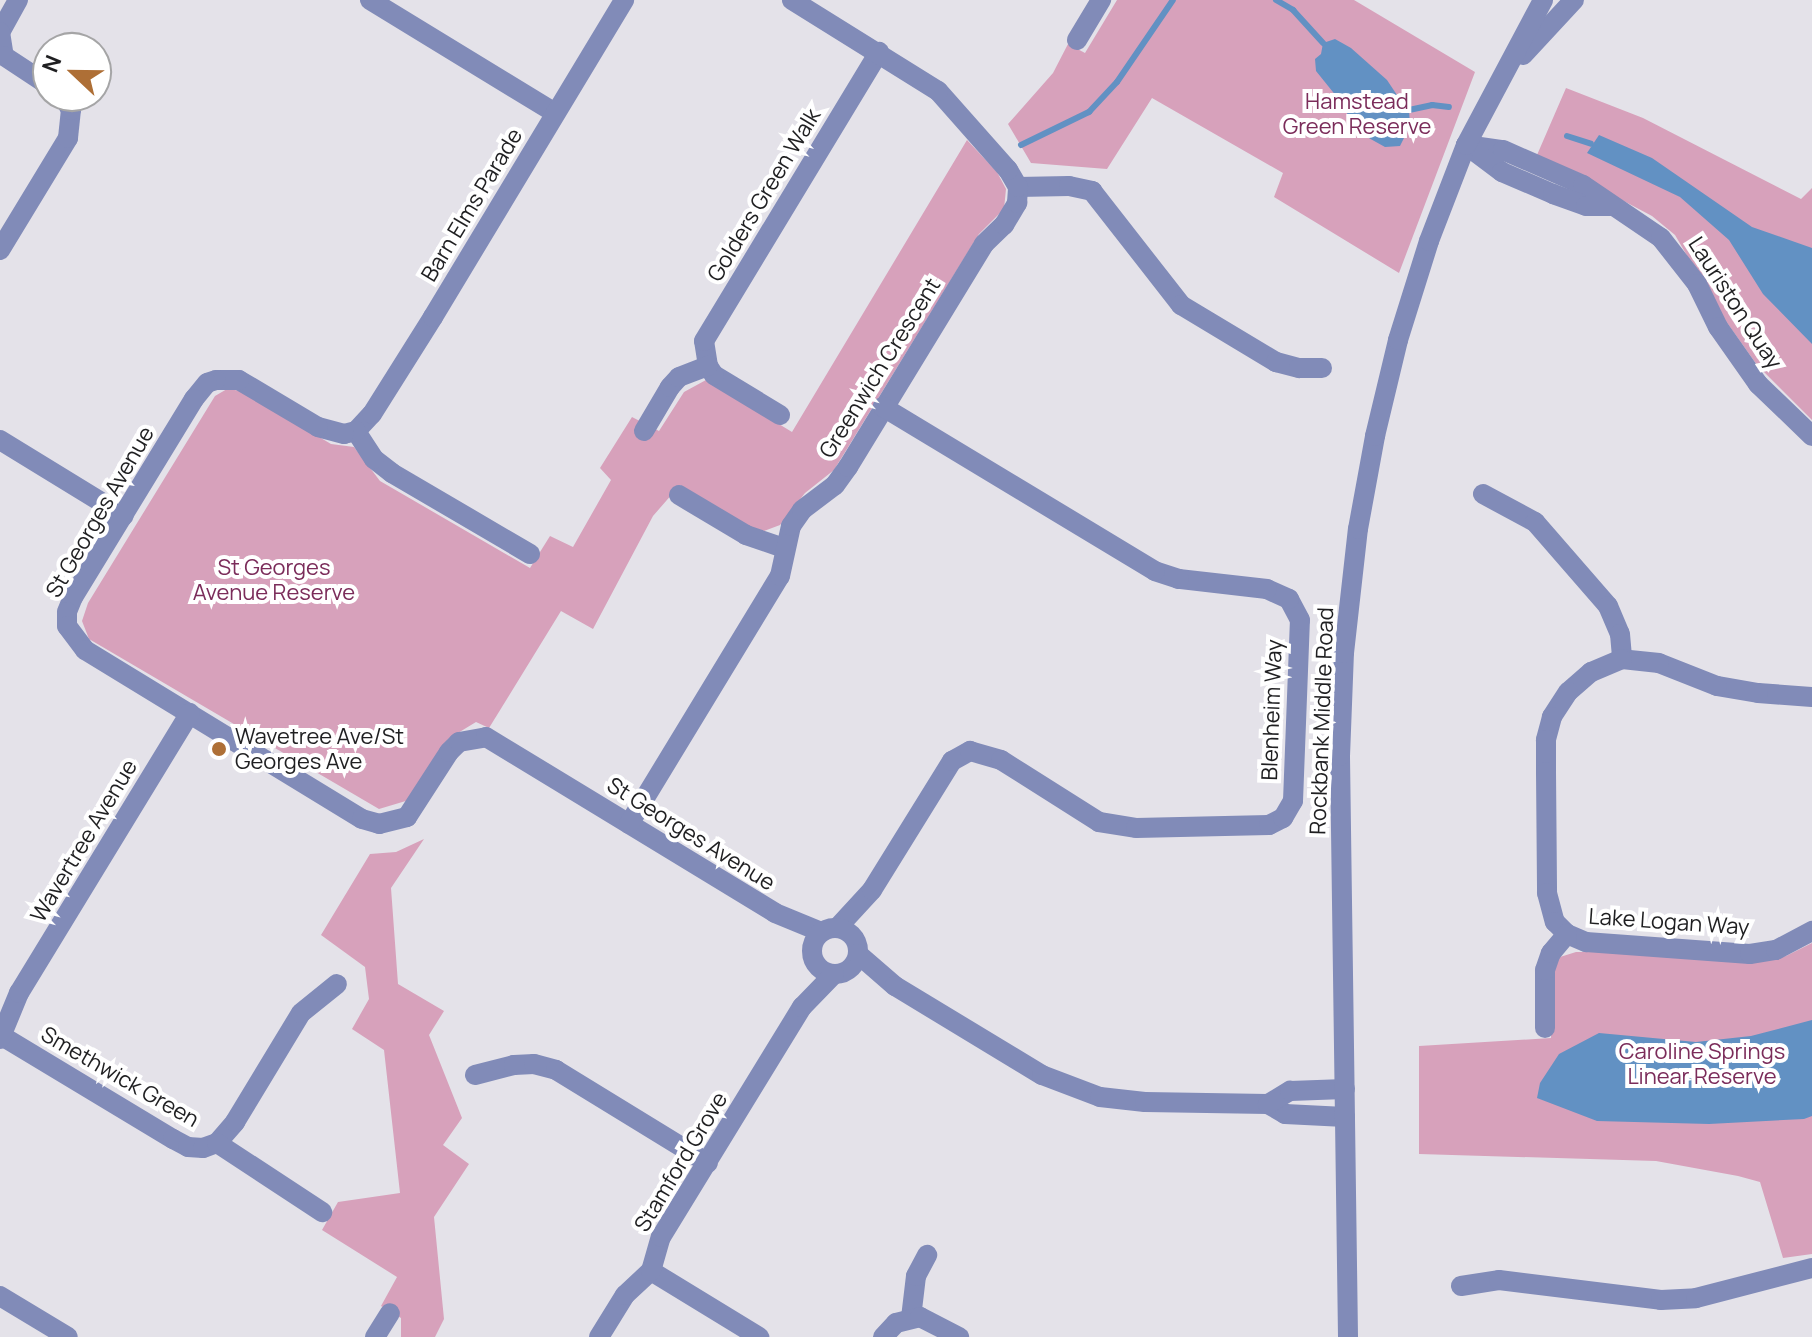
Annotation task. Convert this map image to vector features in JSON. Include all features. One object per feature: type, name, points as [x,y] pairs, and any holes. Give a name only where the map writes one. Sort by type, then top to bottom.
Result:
[{"type":"street","points":[[18,0],[0,32],[4,56],[32,74]]},
{"type":"street","points":[[370,0],[555,113]]},
{"type":"street","name":"Barn Elms Parade","points":[[356,431],[372,414],[624,0]]},
{"type":"street","points":[[792,0],[938,91],[977,132],[1018,187],[1069,186],[1092,191],[1181,305],[1276,362],[1299,368],[1322,368]]},
{"type":"street","points":[[1077,40],[1101,0]]},
{"type":"street","name":"Rockbank Middle Road","points":[[1348,1337],[1340,756],[1344,653],[1358,529],[1375,436],[1398,340],[1429,241],[1466,145],[1543,0]]},
{"type":"street","name":"Rockbank Middle Road","points":[[1499,82],[1574,0]]},
{"type":"street","name":"Golders Green Walk","points":[[708,366],[704,341],[710,329],[879,52]]},
{"type":"street","points":[[0,250],[68,138],[71,112]]},
{"type":"street","name":"Lauriston Quay","points":[[1466,145],[1503,150],[1583,185],[1661,238],[1677,255],[1758,384],[1812,436]]},
{"type":"street","name":"Greenwich Crescent","points":[[629,824],[780,576],[791,526],[802,510],[835,485],[984,244],[1013,213],[1018,187]]},
{"type":"street","points":[[644,431],[679,377],[708,366],[722,381],[780,415]]},
{"type":"street","name":"St Georges Avenue","points":[[356,431],[344,434],[318,427],[239,380],[207,383],[73,597],[67,612],[67,626],[85,650],[362,819],[379,824],[407,817],[449,752],[459,742],[474,737],[498,743],[1042,1075],[1100,1097],[1145,1102],[1268,1104],[1285,1114],[1345,1117]]},
{"type":"street","name":"Blenheim Way","points":[[835,951],[952,761],[970,751],[1001,760],[1099,822],[1136,828],[1276,823],[1293,801],[1300,620],[1296,607],[1281,593],[1179,579],[1155,571],[883,407]]},
{"type":"street","points":[[356,431],[374,459],[392,473],[530,554]]},
{"type":"street","points":[[0,440],[124,516]]},
{"type":"street","points":[[1483,494],[1535,522],[1608,606],[1620,634],[1622,659],[1659,663],[1717,686],[1812,697]]},
{"type":"street","points":[[679,495],[746,535],[784,548]]},
{"type":"street","name":"Lake Logan Way","points":[[1622,659],[1591,672],[1568,692],[1552,717],[1546,740],[1547,893],[1555,922],[1567,934],[1586,942],[1750,954],[1776,950],[1812,931]]},
{"type":"street","name":"Wavertree Avenue","points":[[1,1038],[19,993],[190,713]]},
{"type":"street","name":"Lake Logan Way","points":[[1545,1028],[1545,970],[1551,953],[1567,934]]},
{"type":"street","name":"Stamford Grove","points":[[599,1337],[625,1295],[651,1271],[661,1237],[835,951]]},
{"type":"street","name":"Smethwick Green","points":[[1,1038],[184,1145],[203,1148],[217,1143],[235,1122],[301,1013],[337,984]]},
{"type":"street","points":[[475,1075],[514,1065],[534,1064],[556,1070],[708,1163]]},
{"type":"street","name":"St Georges Avenue","points":[[1268,1104],[1290,1091],[1345,1089]]},
{"type":"street","name":"Smethwick Green","points":[[217,1143],[322,1212]]},
{"type":"street","points":[[911,1318],[916,1276],[927,1255]]},
{"type":"street","points":[[1461,1286],[1499,1280],[1661,1300],[1696,1298],[1812,1268]]},
{"type":"street","points":[[651,1271],[759,1337]]},
{"type":"street","points":[[0,1296],[68,1337]]},
{"type":"street","points":[[375,1337],[390,1313]]},
{"type":"street","points":[[883,1337],[896,1323],[911,1318],[934,1322],[959,1337]]},
{"type":"green space","name":"Hamstead Green Reserve","points":[[1117,0],[1354,0],[1475,72],[1399,273],[1274,197],[1283,173],[1152,98],[1107,169],[1031,163],[1008,124],[1053,73],[1068,44],[1085,53]]},
{"type":"green space","points":[[1566,88],[1643,118],[1801,199],[1812,188],[1812,420],[1757,365],[1723,317],[1675,235],[1652,216],[1537,155]]},
{"type":"green space","name":"St Georges Avenue Reserve","points":[[967,140],[997,172],[1006,189],[1004,209],[979,234],[834,470],[805,493],[780,525],[764,531],[751,527],[680,485],[653,516],[593,629],[561,611],[489,728],[476,722],[448,739],[409,800],[379,809],[89,639],[82,621],[88,603],[215,396],[227,389],[242,391],[331,444],[354,447],[380,481],[530,568],[550,536],[573,547],[611,480],[600,468],[632,417],[659,431],[684,392],[706,380],[792,432]]},
{"type":"green space","points":[[424,839],[391,888],[398,984],[444,1011],[429,1035],[462,1118],[443,1145],[469,1164],[434,1217],[444,1319],[435,1337],[401,1337],[401,1318],[381,1306],[397,1277],[322,1230],[338,1202],[400,1193],[384,1050],[352,1029],[369,999],[365,967],[321,935],[370,854],[396,852]]},
{"type":"green space","name":"Caroline Springs Linear Reserve","points":[[1812,943],[1812,1254],[1783,1258],[1760,1182],[1738,1176],[1656,1161],[1419,1154],[1419,1046],[1551,1038],[1553,967],[1560,957],[1576,952],[1598,952],[1755,962],[1786,956]]},
{"type":"water","points":[[1335,39],[1351,48],[1387,80],[1397,95],[1399,106],[1409,110],[1410,126],[1400,146],[1385,147],[1367,137],[1363,128],[1349,119],[1345,107],[1316,71],[1315,59],[1321,54],[1323,43]]},
{"type":"water","points":[[1599,135],[1652,158],[1752,227],[1812,248],[1812,344],[1763,294],[1729,240],[1680,197],[1587,153]]},
{"type":"water","points":[[1812,1020],[1812,1116],[1804,1119],[1709,1124],[1597,1121],[1537,1098],[1540,1083],[1559,1054],[1599,1033],[1696,1042],[1751,1036]]},
{"type":"waterway","points":[[1021,145],[1089,112],[1117,82],[1173,0]]},
{"type":"waterway","points":[[1276,0],[1293,10],[1323,43]]},
{"type":"waterway","points":[[1409,110],[1432,105],[1449,107]]},
{"type":"waterway","points":[[1567,136],[1591,144]]},
{"type":"place","name":"Wavetree Ave/St Georges Ave","points":[[219,749]]}]
